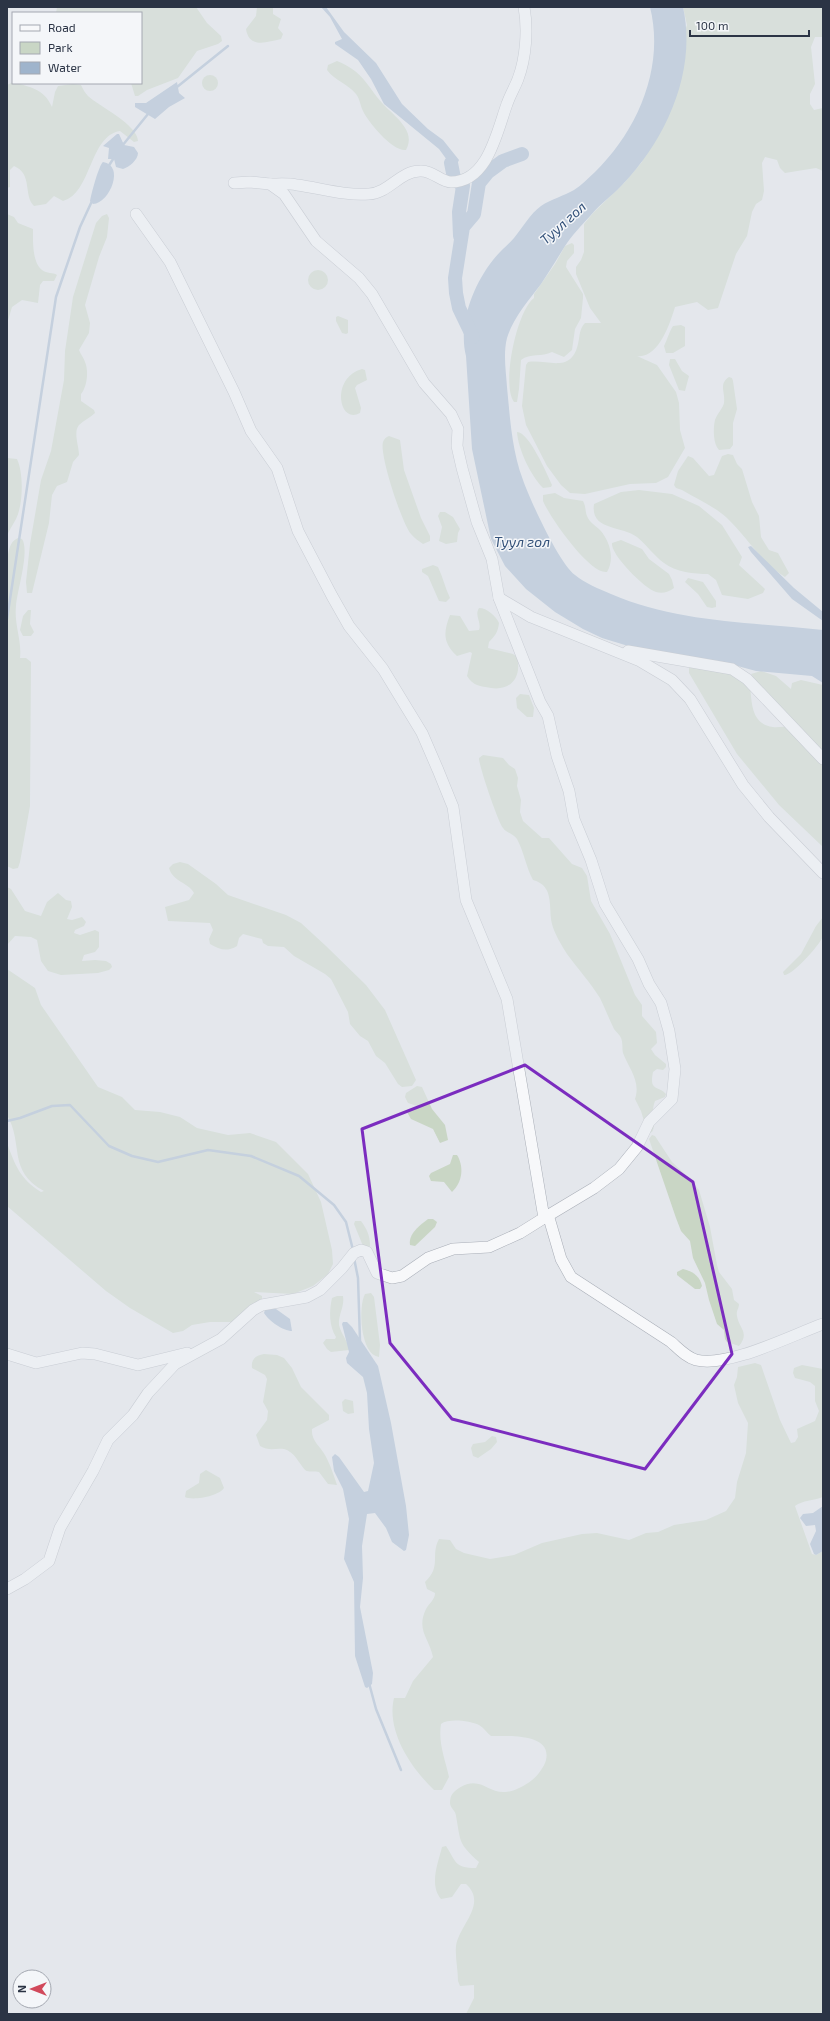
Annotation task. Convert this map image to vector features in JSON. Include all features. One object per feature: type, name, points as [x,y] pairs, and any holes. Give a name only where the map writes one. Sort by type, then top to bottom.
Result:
[{"type":"street","points":[[234,183],[250,182],[295,184],[348,194],[370,194],[386,188],[405,175],[421,171],[437,175],[449,182],[458,182],[473,176],[484,162],[518,79],[524,51],[524,7]]},
{"type":"street","points":[[7,1589],[26,1579],[49,1561],[60,1528],[93,1471],[108,1440],[133,1415],[148,1394],[175,1364],[221,1339],[253,1310],[262,1305],[307,1297],[320,1290],[342,1268],[354,1253],[361,1250],[367,1252],[377,1273],[392,1278],[402,1276],[428,1258],[453,1249],[489,1247],[520,1233],[594,1188],[619,1169],[637,1147],[649,1122],[672,1099],[675,1069],[661,1003],[649,984],[638,959],[605,904],[591,860],[574,818],[548,716],[540,702],[500,598],[492,558],[477,522],[457,446],[458,429],[451,414],[424,383],[372,294],[359,278],[316,241],[284,194],[270,184]]},
{"type":"street","points":[[136,214],[170,262],[234,392],[251,431],[277,468],[298,531],[332,596],[349,626],[387,675],[422,733],[438,770],[453,807],[466,900],[507,998],[544,1218]]},
{"type":"street","points":[[500,598],[531,617],[640,661],[672,680],[690,699],[743,785],[769,817],[823,873]]},
{"type":"street","points":[[610,648],[732,669],[747,679],[823,759]]},
{"type":"street","points":[[544,1218],[549,1218],[561,1259],[571,1278],[671,1342],[685,1354],[697,1360],[716,1361],[743,1355],[823,1324]]},
{"type":"street","points":[[7,1354],[36,1363],[82,1353],[95,1354],[138,1365],[201,1350]]},
{"type":"highlighted area","points":[[525,1065],[693,1182],[732,1354],[645,1469],[452,1419],[390,1343],[362,1129]]},
{"type":"green space","points":[[57,7],[196,7],[207,23],[221,36],[222,41],[218,44],[197,51],[178,78],[135,96],[131,84],[142,84],[142,12],[56,12]]},
{"type":"green space","points":[[257,7],[273,7],[273,14],[281,19],[278,28],[283,34],[281,39],[259,43],[255,42],[248,35],[246,29],[256,16]]},
{"type":"green space","points":[[683,7],[823,7],[823,37],[815,37],[811,47],[815,84],[810,94],[810,104],[814,110],[823,108],[823,171],[816,168],[785,173],[780,168],[777,160],[765,157],[762,163],[764,191],[762,200],[756,204],[752,212],[747,236],[736,254],[718,308],[708,310],[697,302],[675,307],[666,331],[657,346],[651,352],[637,356],[657,365],[676,392],[679,403],[680,430],[685,448],[668,477],[656,483],[630,484],[585,494],[570,493],[561,485],[547,466],[526,425],[522,406],[526,365],[528,362],[558,363],[570,359],[575,353],[583,325],[585,323],[601,323],[590,308],[576,274],[576,267],[584,252],[584,224],[593,213],[624,183],[642,162],[687,25]]},
{"type":"green space","points":[[337,61],[359,74],[383,104],[403,124],[409,136],[409,143],[406,150],[394,146],[375,129],[362,109],[356,94],[349,87],[330,74],[327,70],[328,65]]},
{"type":"green space","points":[[207,75],[213,75],[218,80],[216,89],[213,91],[207,91],[202,86],[202,80]]},
{"type":"green space","points":[[12,82],[12,84],[20,84],[35,89],[45,96],[52,107],[55,92],[58,86],[73,84],[81,85],[88,96],[125,122],[132,129],[138,141],[134,142],[120,131],[110,135],[102,143],[86,177],[73,196],[63,201],[54,196],[46,204],[34,206],[29,196],[24,174],[14,166],[10,170],[10,187],[7,188],[7,85]]},
{"type":"green space","points":[[7,214],[14,217],[18,223],[33,229],[36,262],[42,270],[57,275],[54,281],[43,281],[40,285],[38,303],[22,300],[12,307],[7,324]]},
{"type":"green space","points":[[107,214],[109,218],[107,237],[99,257],[85,305],[90,323],[89,333],[79,350],[85,361],[87,370],[86,383],[81,394],[81,401],[94,410],[95,413],[81,423],[77,428],[76,435],[79,455],[73,462],[67,482],[57,486],[52,495],[49,523],[32,593],[27,593],[26,582],[30,544],[41,480],[51,451],[64,380],[65,351],[73,297],[96,223],[102,216]]},
{"type":"green space","points":[[572,243],[574,245],[574,253],[567,261],[566,267],[583,294],[583,298],[581,318],[575,329],[572,350],[564,357],[552,352],[528,356],[521,360],[517,402],[514,402],[510,393],[510,365],[517,332],[522,317],[528,305],[534,298],[534,294],[555,264],[565,246]]},
{"type":"green space","points":[[318,270],[325,273],[328,280],[325,287],[318,290],[311,287],[308,280],[311,273]]},
{"type":"green space","points":[[338,316],[348,320],[348,333],[342,333],[336,321],[336,317]]},
{"type":"green space","points":[[681,325],[685,327],[685,346],[673,353],[666,353],[664,346],[673,326]]},
{"type":"green space","points":[[670,359],[675,359],[682,371],[689,376],[685,391],[679,390],[669,365]]},
{"type":"green space","points":[[362,369],[365,370],[367,380],[357,385],[355,388],[361,408],[360,413],[353,415],[347,412],[343,407],[341,399],[342,390],[345,381],[352,374]]},
{"type":"green space","points":[[729,377],[732,378],[733,381],[737,409],[733,423],[733,445],[730,449],[719,450],[715,440],[714,423],[724,403],[723,386]]},
{"type":"green space","points":[[517,432],[522,434],[527,439],[537,454],[552,485],[551,487],[543,488],[534,477],[526,462]]},
{"type":"green space","points":[[389,436],[400,440],[404,470],[421,518],[430,536],[430,541],[423,544],[412,535],[407,528],[392,489],[384,460],[383,449],[383,441]]},
{"type":"green space","points":[[728,454],[733,455],[737,464],[742,469],[752,502],[759,516],[761,537],[769,550],[778,553],[789,573],[785,577],[776,571],[754,549],[727,518],[717,510],[676,488],[674,485],[678,471],[688,456],[693,458],[709,476],[714,475],[722,456]]},
{"type":"green space","points":[[7,458],[17,459],[21,473],[22,489],[18,513],[7,536]]},
{"type":"green space","points":[[639,490],[672,494],[699,506],[722,525],[742,557],[739,565],[765,589],[763,593],[748,599],[722,595],[716,580],[708,574],[697,574],[674,569],[660,560],[644,543],[631,533],[608,526],[597,519],[594,513],[594,504],[621,492]]},
{"type":"green space","points":[[555,493],[564,498],[583,501],[588,518],[604,534],[609,545],[611,562],[607,572],[600,570],[581,555],[553,519],[543,501],[543,495]]},
{"type":"green space","points":[[440,512],[445,512],[453,517],[460,529],[457,542],[446,544],[439,541],[442,527],[438,516]]},
{"type":"green space","points":[[18,538],[22,539],[25,552],[16,613],[20,658],[26,658],[31,662],[30,806],[20,862],[18,868],[13,869],[7,866],[7,559],[11,544]]},
{"type":"green space","points":[[621,540],[642,549],[649,559],[669,574],[674,588],[670,591],[661,593],[656,592],[644,585],[616,555],[612,543]]},
{"type":"green space","points":[[433,565],[438,567],[450,598],[446,602],[439,601],[428,576],[422,572],[422,569]]},
{"type":"green space","points":[[688,578],[703,582],[716,601],[716,607],[707,607],[698,594],[685,582]]},
{"type":"green space","points":[[479,608],[485,609],[491,613],[499,623],[495,636],[489,642],[488,648],[513,654],[517,657],[518,671],[516,676],[509,685],[504,687],[483,687],[472,682],[467,676],[472,653],[470,652],[457,656],[449,647],[447,642],[445,632],[450,615],[460,616],[469,631],[479,630],[480,624],[477,614]]},
{"type":"green space","points":[[28,610],[31,610],[30,624],[34,632],[31,636],[23,636],[20,630],[23,616]]},
{"type":"green space","points":[[689,666],[733,674],[750,686],[752,706],[760,722],[773,727],[786,727],[823,766],[823,847],[779,805],[737,754],[689,673]]},
{"type":"green space","points":[[761,671],[776,676],[791,689],[792,683],[801,680],[823,685],[823,754],[770,698],[751,674]]},
{"type":"green space","points":[[520,694],[529,695],[534,708],[533,717],[527,717],[517,708],[516,698]]},
{"type":"green space","points":[[483,755],[503,758],[515,769],[518,778],[517,786],[521,800],[520,812],[523,821],[542,838],[549,838],[572,864],[582,868],[587,876],[591,901],[610,934],[635,995],[642,1005],[642,1016],[656,1032],[657,1043],[651,1049],[655,1055],[666,1064],[666,1067],[663,1070],[657,1069],[653,1072],[653,1085],[666,1094],[665,1097],[655,1101],[653,1110],[654,1125],[652,1132],[649,1133],[647,1131],[641,1111],[635,1099],[636,1086],[634,1075],[623,1053],[622,1041],[614,1029],[600,998],[567,954],[556,935],[552,924],[548,892],[540,883],[533,880],[517,839],[514,835],[504,830],[500,823],[489,793],[479,758]]},
{"type":"green space","points":[[180,862],[188,864],[216,884],[228,895],[286,915],[301,923],[326,946],[366,985],[385,1010],[416,1080],[412,1086],[402,1087],[398,1084],[385,1063],[376,1056],[368,1041],[360,1036],[350,1024],[348,1012],[331,979],[325,974],[294,956],[284,947],[268,946],[263,943],[262,939],[243,934],[239,938],[237,946],[224,950],[210,944],[209,939],[213,930],[210,923],[168,921],[165,907],[189,900],[194,893],[188,886],[171,873],[169,868],[173,864]]},
{"type":"green space","points":[[7,887],[11,889],[25,911],[41,916],[47,902],[58,893],[66,900],[71,901],[72,907],[67,919],[72,920],[82,917],[86,922],[84,926],[75,930],[74,933],[80,935],[95,930],[99,932],[99,947],[95,952],[84,955],[82,961],[106,961],[111,964],[112,967],[109,970],[98,973],[61,975],[48,971],[41,961],[37,940],[31,937],[15,936],[7,945]]},
{"type":"green space","points":[[823,917],[824,932],[821,940],[811,953],[793,971],[784,975],[783,972],[801,954],[816,926]]},
{"type":"green space","points":[[7,969],[35,988],[41,1005],[98,1087],[122,1097],[135,1110],[160,1112],[180,1117],[197,1128],[228,1135],[250,1133],[276,1142],[308,1174],[321,1202],[332,1250],[333,1264],[328,1274],[313,1286],[293,1294],[254,1292],[262,1296],[262,1302],[235,1322],[210,1322],[192,1325],[183,1331],[173,1333],[130,1308],[106,1291],[7,1206],[7,1143],[16,1165],[23,1177],[41,1192],[44,1191],[32,1183],[25,1175],[18,1156],[12,1126],[7,1115]]},
{"type":"green space","points":[[417,1086],[422,1087],[432,1109],[445,1125],[448,1140],[440,1143],[433,1129],[411,1119],[407,1112],[409,1109],[420,1107],[408,1103],[405,1097],[406,1093]]},
{"type":"green space","points":[[652,1135],[655,1136],[672,1162],[699,1190],[710,1227],[719,1272],[732,1289],[734,1300],[739,1304],[737,1316],[744,1337],[739,1346],[727,1342],[725,1339],[724,1330],[717,1324],[705,1283],[693,1258],[690,1241],[681,1231],[676,1218],[649,1139]]},
{"type":"green space","points":[[453,1155],[457,1155],[459,1159],[461,1164],[461,1174],[456,1188],[452,1192],[444,1182],[431,1181],[429,1176],[431,1173],[450,1164]]},
{"type":"green space","points":[[428,1219],[433,1219],[437,1222],[435,1227],[415,1246],[410,1245],[413,1234],[418,1227]]},
{"type":"green space","points":[[355,1221],[361,1221],[369,1236],[370,1246],[367,1248],[363,1246],[354,1224]]},
{"type":"green space","points":[[683,1269],[689,1271],[697,1277],[702,1286],[700,1289],[695,1289],[677,1275],[677,1272]]},
{"type":"green space","points":[[371,1293],[374,1297],[380,1345],[379,1357],[373,1354],[368,1348],[362,1329],[361,1319],[363,1300],[365,1294]]},
{"type":"green space","points":[[343,1296],[339,1325],[349,1350],[331,1352],[323,1343],[326,1339],[335,1339],[336,1337],[332,1328],[330,1308],[332,1298]]},
{"type":"green space","points":[[264,1354],[277,1355],[284,1358],[292,1368],[301,1387],[329,1415],[329,1420],[312,1429],[312,1433],[314,1440],[327,1459],[337,1485],[328,1484],[319,1472],[305,1470],[295,1456],[287,1450],[268,1449],[260,1446],[256,1435],[267,1420],[268,1411],[263,1402],[267,1379],[265,1375],[252,1368],[252,1362],[254,1358]]},
{"type":"green space","points":[[755,1363],[761,1365],[780,1420],[791,1443],[795,1442],[798,1437],[797,1429],[815,1421],[819,1411],[815,1401],[815,1386],[810,1382],[795,1378],[793,1373],[794,1368],[802,1365],[823,1369],[823,1497],[795,1506],[812,1554],[816,1555],[823,1551],[823,2014],[466,2014],[474,1998],[474,1985],[460,1986],[458,1981],[456,1946],[458,1938],[470,1915],[474,1899],[472,1892],[466,1884],[461,1884],[452,1897],[441,1899],[437,1893],[435,1881],[442,1847],[446,1846],[456,1863],[463,1867],[476,1868],[479,1862],[467,1851],[462,1842],[456,1814],[450,1805],[451,1796],[459,1788],[466,1784],[473,1783],[499,1792],[508,1792],[520,1788],[531,1781],[541,1770],[546,1760],[546,1751],[542,1745],[528,1738],[518,1736],[491,1736],[479,1725],[465,1721],[445,1722],[441,1724],[440,1738],[449,1777],[442,1790],[434,1790],[417,1771],[402,1748],[397,1736],[392,1711],[394,1698],[405,1698],[413,1681],[433,1657],[424,1634],[422,1623],[426,1609],[435,1595],[435,1593],[427,1589],[425,1582],[435,1566],[435,1551],[439,1539],[450,1540],[456,1549],[464,1553],[490,1559],[514,1555],[542,1543],[582,1534],[597,1533],[629,1540],[646,1533],[658,1532],[674,1525],[706,1520],[726,1511],[735,1498],[737,1482],[746,1453],[748,1423],[738,1403],[734,1385],[738,1367]]},
{"type":"green space","points":[[345,1399],[353,1401],[354,1413],[348,1414],[343,1411],[342,1402]]},
{"type":"green space","points":[[492,1436],[496,1437],[497,1442],[491,1449],[478,1458],[473,1456],[471,1448],[473,1444],[485,1442]]},
{"type":"green space","points":[[206,1470],[220,1478],[224,1488],[217,1493],[206,1497],[185,1497],[186,1491],[199,1483],[200,1474]]},
{"type":"water","points":[[321,7],[326,7],[344,32],[376,63],[402,104],[428,129],[443,140],[459,160],[458,162],[451,163],[447,160],[439,149],[384,104],[371,79],[358,60],[335,44],[335,42],[342,39],[330,17]]},
{"type":"water","name":"Туул гол","points":[[650,7],[683,7],[686,31],[686,55],[682,79],[675,102],[653,146],[639,166],[623,184],[595,211],[571,238],[513,323],[507,338],[505,362],[510,422],[516,458],[538,516],[553,545],[568,568],[579,578],[592,586],[636,604],[662,611],[715,620],[823,630],[823,683],[812,676],[756,671],[719,661],[665,655],[602,638],[583,629],[555,612],[526,589],[505,566],[491,539],[472,449],[464,344],[464,331],[469,306],[479,281],[486,270],[495,257],[514,238],[533,213],[553,199],[580,186],[595,172],[624,137],[644,96],[651,74],[654,52],[654,30]]},
{"type":"water","points":[[177,82],[179,93],[185,98],[169,107],[155,119],[135,107],[135,103],[146,103]]},
{"type":"water","points":[[119,134],[124,145],[134,147],[138,153],[138,156],[133,163],[123,169],[116,167],[114,159],[108,159],[109,148],[103,146]]},
{"type":"water","points":[[103,162],[110,165],[113,170],[113,184],[105,197],[99,202],[93,204],[90,201],[93,186]]},
{"type":"water","points":[[751,546],[794,588],[823,612],[823,621],[792,599],[751,552],[748,547]]},
{"type":"water","points":[[269,1308],[276,1309],[290,1319],[292,1331],[288,1331],[276,1325],[269,1319],[264,1313],[265,1310]]},
{"type":"water","points":[[343,1322],[347,1322],[352,1327],[378,1366],[391,1423],[406,1506],[409,1535],[406,1550],[404,1551],[392,1542],[386,1528],[375,1513],[367,1514],[362,1546],[363,1578],[360,1607],[373,1673],[372,1684],[367,1688],[365,1687],[355,1656],[354,1582],[344,1559],[349,1519],[343,1489],[334,1471],[332,1457],[335,1454],[339,1457],[364,1492],[368,1491],[374,1463],[369,1429],[367,1393],[363,1377],[347,1363],[346,1358],[349,1352],[342,1324]]},
{"type":"water","points":[[823,1506],[823,1551],[816,1555],[814,1554],[810,1544],[816,1531],[815,1525],[806,1526],[800,1518],[803,1514],[813,1513]]},
{"type":"waterway","points":[[177,87],[228,46]]},
{"type":"waterway","points":[[122,146],[148,114]]},
{"type":"waterway","points":[[473,337],[459,308],[456,293],[455,278],[463,227],[474,214],[479,183],[488,172],[503,161],[522,154]]},
{"type":"waterway","points":[[108,167],[115,156]]},
{"type":"waterway","points":[[451,163],[454,178],[463,186],[459,212],[460,236]]},
{"type":"waterway","points":[[7,619],[56,297],[80,227],[92,201]]},
{"type":"waterway","points":[[7,1121],[20,1118],[52,1106],[70,1105],[109,1146],[132,1156],[158,1162],[208,1150],[251,1156],[299,1176],[334,1205],[346,1222],[353,1250]]},
{"type":"waterway","points":[[354,1258],[358,1278],[360,1341]]},
{"type":"waterway","points":[[369,1683],[376,1709],[401,1770]]}]
